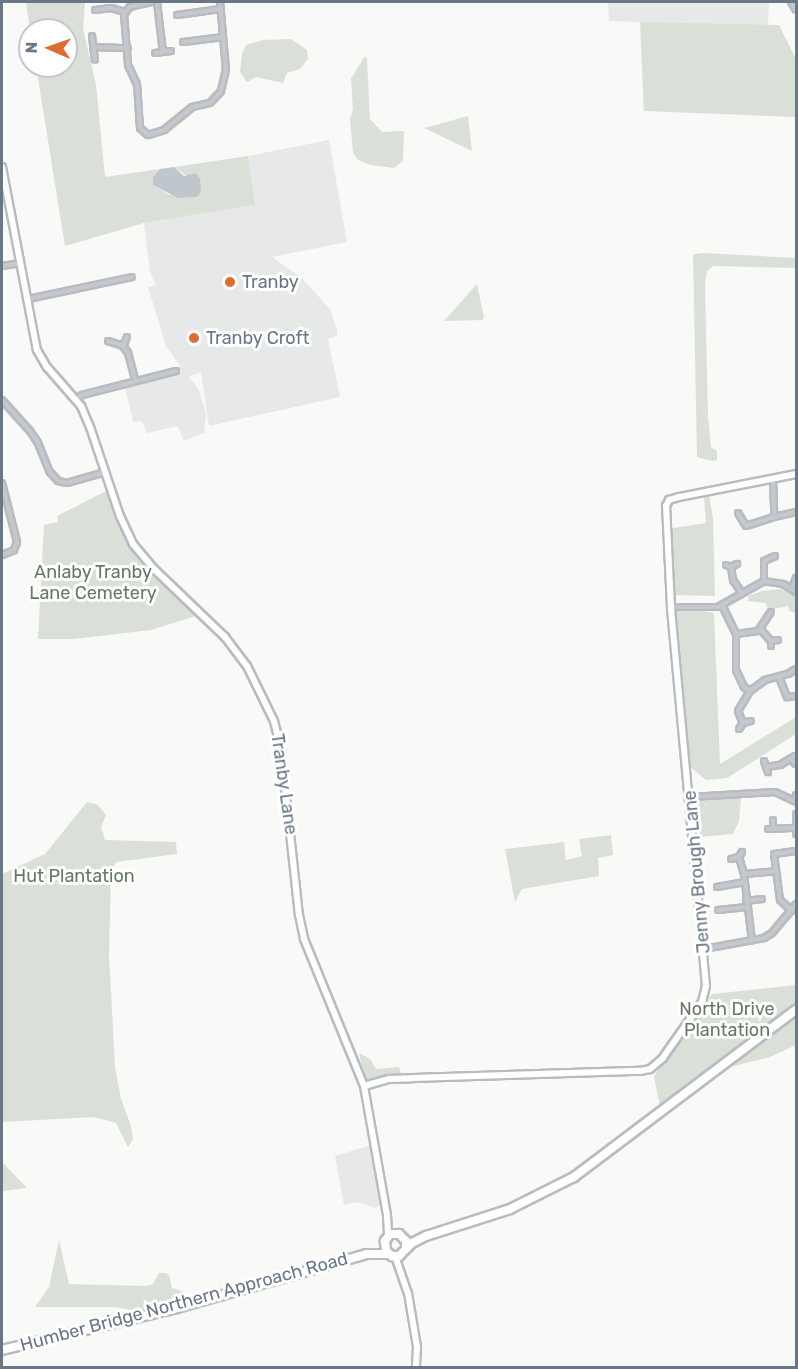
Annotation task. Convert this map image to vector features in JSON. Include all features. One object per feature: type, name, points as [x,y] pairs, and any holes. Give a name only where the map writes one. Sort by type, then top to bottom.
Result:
[{"type":"highway","points":[[393,1236],[384,1248],[392,1255],[405,1250],[426,1236],[510,1209],[574,1177],[796,1010]]},
{"type":"highway","points":[[393,1236],[426,1236]]},
{"type":"highway","points":[[393,1236],[406,1241],[405,1250]]},
{"type":"highway","name":"Humber Bridge Northern Approach Road","points":[[2,1350],[177,1308],[366,1254],[393,1236]]},
{"type":"highway","name":"Humber Bridge Northern Approach Road","points":[[366,1254],[392,1255]]},
{"type":"main road","name":"Tranby Lane","points":[[2,170],[37,350],[47,367],[77,399],[90,427],[112,495],[133,544],[153,568],[225,637],[247,666],[269,709],[281,750],[299,915],[304,939],[364,1086],[387,1215],[393,1236]]},
{"type":"main road","name":"Jenny Brough Lane","points":[[364,1086],[389,1079],[651,1069],[662,1059],[702,1002],[706,986],[671,607],[666,513],[669,500],[796,474]]},
{"type":"main road","points":[[405,1250],[403,1273],[417,1347],[416,1368]]},
{"type":"main road","points":[[392,1255],[403,1273]]},
{"type":"street","points":[[151,2],[130,7],[125,12],[128,68],[137,84],[140,128],[148,135],[164,130],[192,107],[210,103],[220,91],[226,70],[220,2]]},
{"type":"street","points":[[157,2],[163,52]]},
{"type":"street","points":[[791,2],[796,10]]},
{"type":"street","points":[[95,10],[111,8],[125,12]]},
{"type":"street","points":[[177,15],[221,9]]},
{"type":"street","points":[[92,36],[95,60]]},
{"type":"street","points":[[183,42],[222,37]]},
{"type":"street","points":[[94,47],[128,48]]},
{"type":"street","points":[[154,53],[171,51]]},
{"type":"street","points":[[2,266],[20,263]]},
{"type":"street","points":[[27,300],[132,276]]},
{"type":"street","points":[[123,346],[127,337]]},
{"type":"street","points":[[108,341],[123,346],[128,353],[135,380]]},
{"type":"street","points":[[77,399],[82,395],[135,380],[176,371]]},
{"type":"street","points":[[2,400],[34,437],[50,472],[58,481],[67,483],[106,472]]},
{"type":"street","points":[[772,479],[774,517]]},
{"type":"street","points":[[2,483],[17,542],[14,550],[2,555]]},
{"type":"street","points":[[738,513],[741,525],[752,525],[796,512]]},
{"type":"street","points":[[764,581],[762,560],[775,556]]},
{"type":"street","points":[[726,565],[731,567],[737,564]]},
{"type":"street","points":[[731,567],[733,580],[741,592]]},
{"type":"street","points":[[792,588],[796,578]]},
{"type":"street","points":[[671,607],[710,609],[722,605],[741,592],[764,581],[783,584],[796,592]]},
{"type":"street","points":[[722,605],[736,634],[736,670],[739,680],[750,691]]},
{"type":"street","points":[[736,634],[752,634],[761,630],[772,611]]},
{"type":"street","points":[[761,630],[771,643],[778,640]]},
{"type":"street","points":[[743,723],[738,711],[750,691],[765,680],[779,677],[796,669]]},
{"type":"street","points":[[779,677],[786,699],[796,696]]},
{"type":"street","points":[[739,729],[743,723],[751,721]]},
{"type":"street","points":[[764,761],[767,769],[780,765],[795,756]]},
{"type":"street","points":[[790,759],[796,764]]},
{"type":"street","points":[[690,797],[775,792],[796,801],[796,795]]},
{"type":"street","points":[[773,820],[771,829],[796,831],[796,814]]},
{"type":"street","points":[[792,911],[780,900],[774,854],[796,850]]},
{"type":"street","points":[[731,859],[739,857],[742,852]]},
{"type":"street","points":[[739,857],[744,874],[752,942]]},
{"type":"street","points":[[744,874],[776,871]]},
{"type":"street","points":[[717,887],[744,882]]},
{"type":"street","points":[[746,901],[762,899]]},
{"type":"street","points":[[704,949],[752,942],[772,933],[796,904]]},
{"type":"street","points":[[718,910],[747,907]]},
{"type":"shaded area","points":[[608,2],[769,2],[768,26],[609,21]]},
{"type":"shaded area","name":"Tranby","points":[[329,140],[347,242],[272,257],[302,278],[330,309],[337,336],[328,339],[340,397],[209,426],[201,372],[189,377],[199,390],[206,413],[204,433],[184,441],[178,426],[147,433],[142,421],[133,422],[124,382],[180,366],[166,346],[148,287],[156,285],[150,272],[144,223],[254,205],[248,156]]},
{"type":"shaded area","points":[[174,167],[184,176],[195,173],[200,178],[201,192],[196,197],[178,198],[153,185],[153,177],[160,169]]},
{"type":"shaded area","points":[[371,1145],[382,1205],[374,1208],[358,1202],[344,1205],[335,1156]]},
{"type":"green space","points":[[26,2],[85,2],[83,29],[96,84],[105,177],[160,169],[153,177],[153,185],[170,195],[188,177],[174,167],[248,156],[255,205],[144,223],[65,246],[38,78],[78,78],[78,18],[28,18]]},
{"type":"green space","points":[[640,22],[779,25],[796,59],[796,117],[644,111]]},
{"type":"green space","points":[[291,39],[307,50],[308,59],[300,69],[287,73],[283,83],[256,77],[247,82],[240,72],[242,54],[246,45],[263,40]]},
{"type":"green space","points":[[365,56],[370,119],[382,132],[404,131],[403,161],[394,168],[370,165],[358,160],[353,153],[350,119],[353,109],[351,79]]},
{"type":"green space","points":[[468,116],[472,151],[424,128]]},
{"type":"green space","points":[[693,254],[796,258],[796,268],[713,266],[707,271],[705,284],[708,416],[711,447],[717,451],[717,460],[712,461],[697,457]]},
{"type":"green space","points":[[477,284],[484,318],[482,320],[444,321]]},
{"type":"green space","name":"Anlaby Tranby Lane Cemetery","points":[[108,490],[128,543],[164,586],[196,616],[151,630],[74,639],[38,639],[44,525],[58,522],[57,516]]},
{"type":"green space","points":[[709,495],[713,518],[715,596],[671,595],[667,529],[706,523],[704,496]]},
{"type":"green space","points":[[780,589],[796,597],[796,613],[789,611],[788,606],[773,609],[767,607],[766,603],[746,601],[749,599],[748,596],[762,591]]},
{"type":"green space","points":[[680,607],[714,613],[720,764],[796,717],[796,734],[727,778],[706,780],[689,766],[674,611]]},
{"type":"green space","points":[[741,797],[739,821],[733,834],[700,837],[696,798]]},
{"type":"green space","name":"Hut Plantation","points":[[87,802],[98,805],[106,815],[101,827],[105,840],[176,842],[177,854],[116,862],[111,874],[109,954],[115,1067],[121,1099],[131,1126],[133,1139],[128,1147],[116,1123],[94,1117],[2,1122],[2,874],[45,854]]},
{"type":"green space","points":[[611,835],[613,855],[598,858],[599,876],[522,889],[515,902],[505,849],[564,842],[566,860],[582,856],[579,839]]},
{"type":"green space","name":"North Drive Plantation","points":[[796,985],[796,1002],[660,1107],[654,1076],[712,994]]},
{"type":"green space","name":"North Drive Plantation","points":[[796,1016],[796,1045],[770,1057],[730,1067]]},
{"type":"green space","points":[[359,1053],[371,1060],[376,1069],[399,1067],[402,1076],[365,1080]]},
{"type":"green space","points":[[2,1162],[27,1188],[2,1191]]},
{"type":"green space","points":[[59,1240],[69,1284],[146,1286],[153,1284],[159,1273],[166,1273],[169,1275],[172,1288],[182,1291],[184,1301],[128,1315],[128,1309],[114,1307],[35,1307],[49,1287]]},
{"type":"place","name":"Tranby","points":[[230,282]]},
{"type":"place","name":"Tranby Croft","points":[[194,338]]}]
